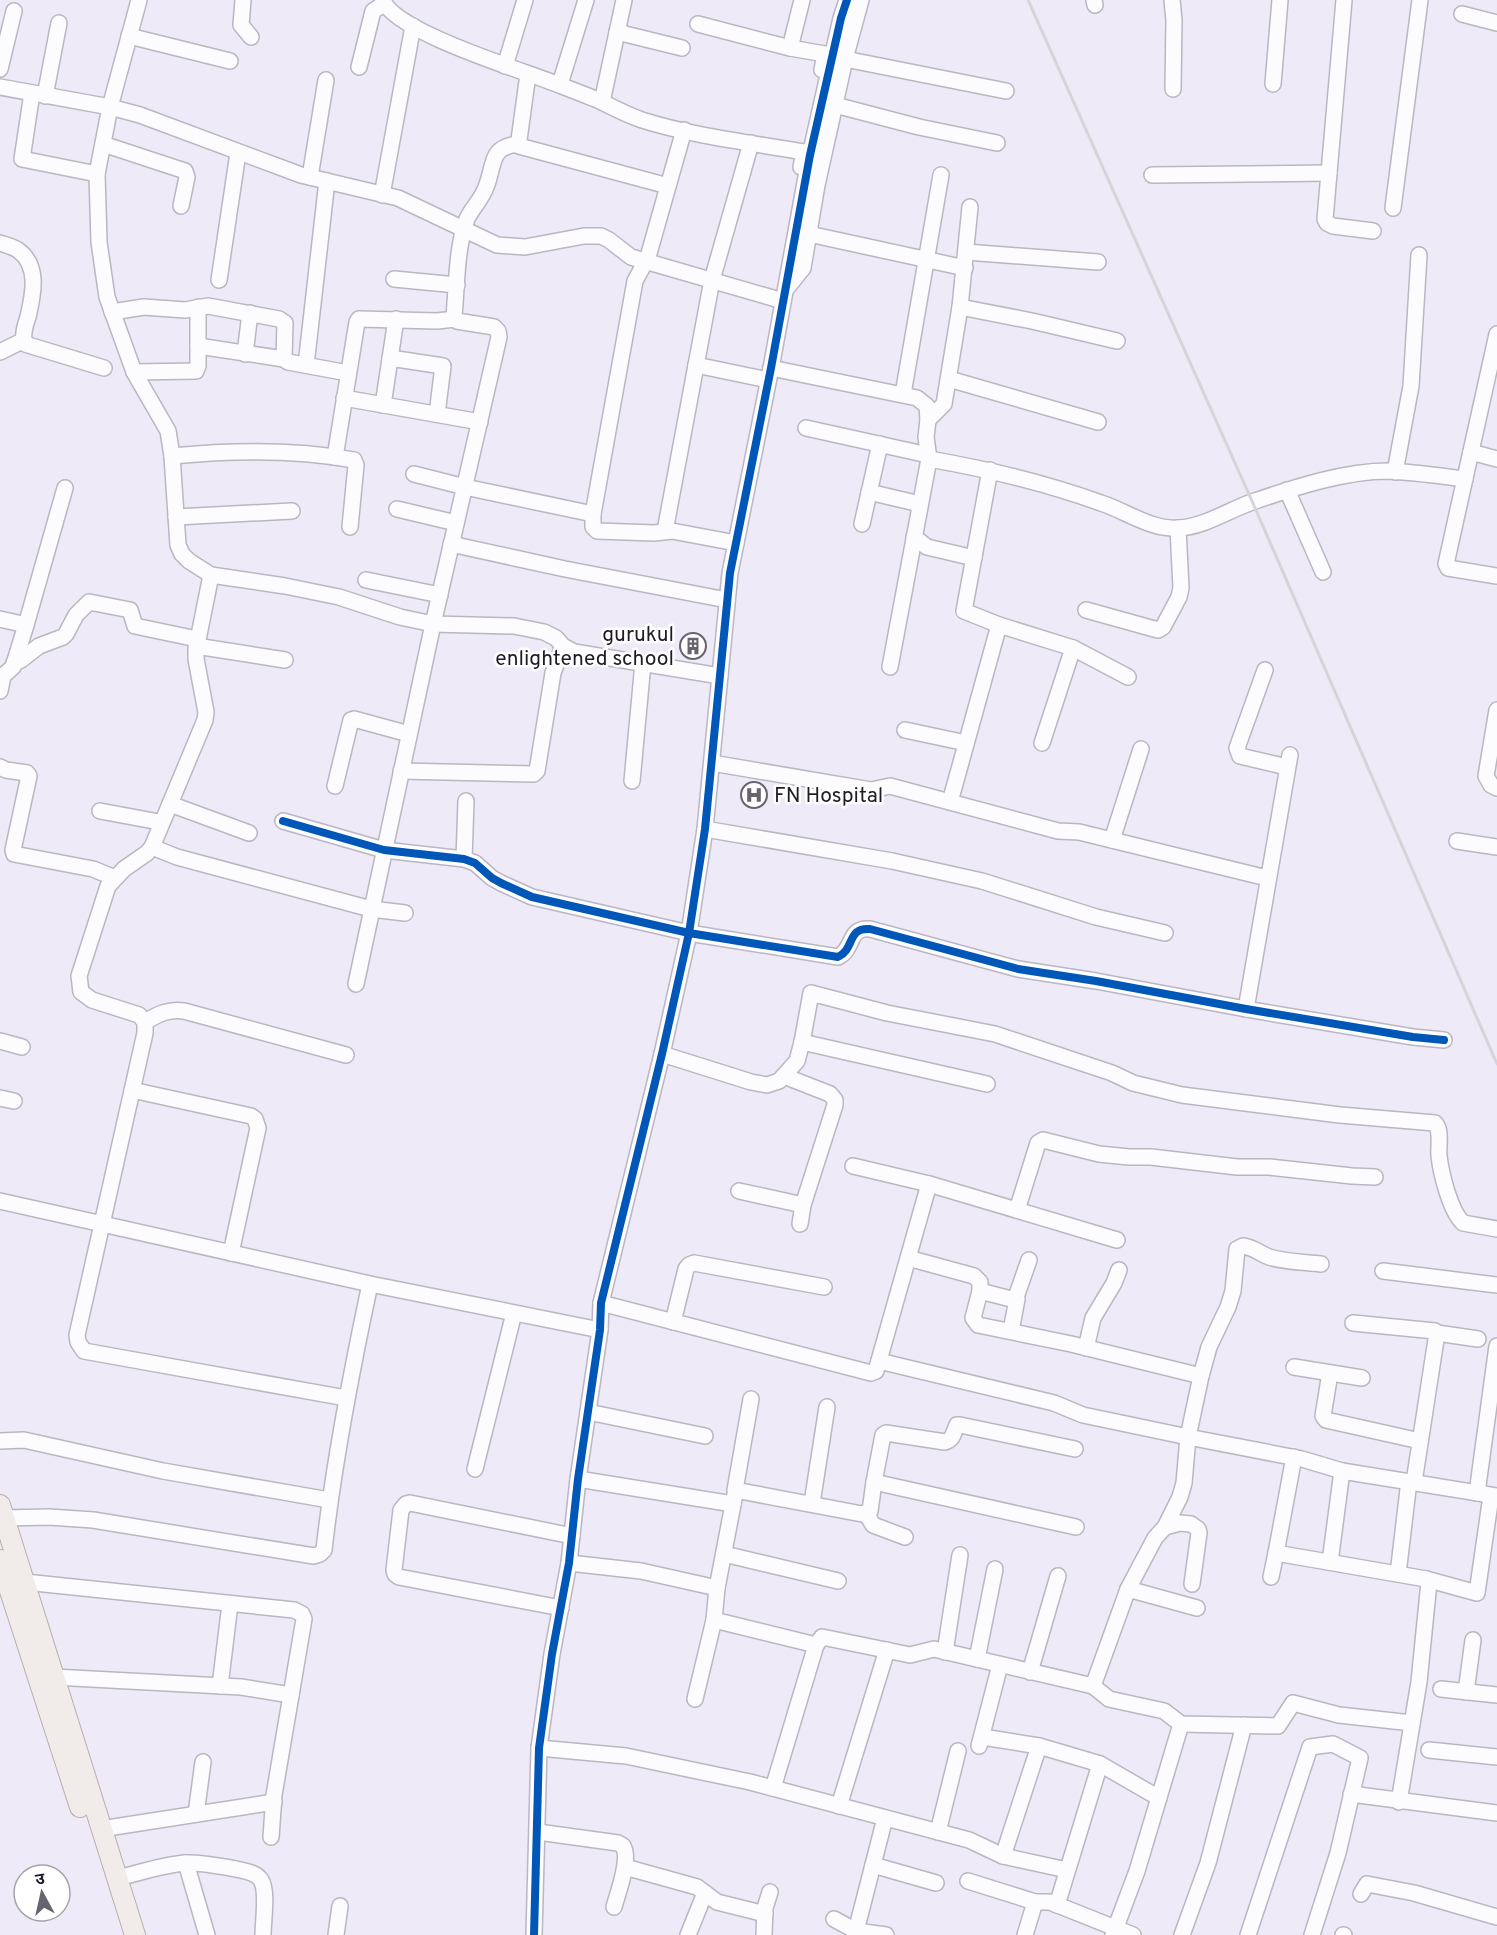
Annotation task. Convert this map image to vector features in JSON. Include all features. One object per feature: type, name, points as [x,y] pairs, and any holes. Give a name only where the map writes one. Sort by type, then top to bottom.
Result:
[{"type":"main road","points":[[2,1512],[135,1935]]},
{"type":"main road","points":[[0,1560],[122,1935]]},
{"type":"street","points":[[139,0],[110,107],[96,174],[99,242],[107,297],[112,312],[134,372],[168,431],[172,456],[178,545],[182,554],[211,575],[328,595],[400,617],[433,624],[514,626],[544,632],[574,652],[720,676]]},
{"type":"street","points":[[243,0],[241,25],[251,38]]},
{"type":"street","points":[[505,66],[525,0]]},
{"type":"street","points":[[560,84],[586,0]]},
{"type":"street","points":[[602,102],[624,0]]},
{"type":"street","points":[[790,48],[802,0]]},
{"type":"street","points":[[534,1935],[539,1748],[552,1654],[569,1563],[578,1479],[600,1330],[601,1304],[689,933],[705,829],[727,600],[736,543],[810,155],[847,0]]},
{"type":"street","points":[[784,295],[803,268],[817,185],[845,59],[861,0]]},
{"type":"street","points":[[1172,0],[1173,89]]},
{"type":"street","points":[[1273,84],[1280,0]]},
{"type":"street","points":[[1344,0],[1325,219],[1327,224],[1373,231]]},
{"type":"street","points":[[1394,208],[1420,0]]},
{"type":"street","points":[[359,67],[373,11],[384,2],[393,13],[436,38],[505,66],[560,84],[642,120],[804,152]]},
{"type":"street","points":[[0,69],[14,11]]},
{"type":"street","points":[[1462,14],[1497,23]]},
{"type":"street","points":[[59,23],[22,159],[96,174]]},
{"type":"street","points":[[698,24],[790,48],[825,54],[783,262],[784,295]]},
{"type":"street","points":[[382,195],[413,26]]},
{"type":"street","points":[[617,32],[682,48]]},
{"type":"street","points":[[129,36],[230,61]]},
{"type":"street","points":[[845,59],[1006,91]]},
{"type":"street","points":[[518,144],[528,74]]},
{"type":"street","points":[[310,177],[326,80]]},
{"type":"street","points":[[0,87],[110,107],[140,115],[238,153],[310,177],[413,204],[497,245],[537,246],[584,236],[601,236],[631,257],[646,262],[712,280],[784,295]]},
{"type":"street","points":[[835,105],[919,127],[997,142]]},
{"type":"street","points":[[684,130],[646,262],[635,281],[593,514],[593,527],[597,531],[634,533],[672,531],[736,543]]},
{"type":"street","points":[[665,531],[712,280],[751,143]]},
{"type":"street","points":[[103,144],[185,171],[187,177],[181,206]]},
{"type":"street","points":[[455,319],[464,230],[471,210],[483,195],[498,151],[505,146],[518,144],[523,148],[668,186]]},
{"type":"street","points":[[219,280],[238,153]]},
{"type":"street","points":[[1152,176],[1329,173]]},
{"type":"street","points":[[903,394],[941,175]]},
{"type":"street","points":[[306,365],[327,181]]},
{"type":"street","points":[[928,420],[944,404],[949,379],[965,268],[970,207]]},
{"type":"street","points":[[809,234],[965,268]]},
{"type":"street","points":[[0,243],[18,250],[29,264],[33,274],[33,296],[24,340],[28,346],[104,368]]},
{"type":"street","points":[[966,252],[1098,262]]},
{"type":"street","points":[[1395,472],[1412,386],[1419,255]]},
{"type":"street","points":[[394,279],[457,285]]},
{"type":"street","points":[[134,372],[195,372],[198,366],[198,307]]},
{"type":"street","points":[[112,312],[144,308],[185,310],[217,307],[279,319],[285,323],[284,359]]},
{"type":"street","points":[[960,307],[1117,341]]},
{"type":"street","points":[[245,354],[250,313]]},
{"type":"street","points":[[335,457],[359,319],[437,321],[455,319],[494,327],[498,332],[495,357],[433,624],[356,984]]},
{"type":"street","points":[[383,405],[396,319]]},
{"type":"street","points":[[1497,334],[1446,567],[1497,576]]},
{"type":"street","points":[[0,352],[24,340]]},
{"type":"street","points":[[198,346],[284,359],[288,362],[348,373]]},
{"type":"street","points":[[390,358],[443,366],[437,414]]},
{"type":"street","points":[[696,365],[903,394],[917,398],[927,406],[928,457],[890,667]]},
{"type":"street","points":[[949,379],[1098,422]]},
{"type":"street","points":[[344,398],[480,422]]},
{"type":"street","points":[[806,428],[880,444],[989,477],[1008,475],[1101,502],[1164,528],[1193,526],[1252,501],[1344,476],[1395,472],[1465,479]]},
{"type":"street","points":[[861,524],[880,444]]},
{"type":"street","points":[[172,456],[213,452],[284,452],[354,460],[356,462],[350,527]]},
{"type":"street","points":[[1471,452],[1497,459]]},
{"type":"street","points":[[414,474],[593,514]]},
{"type":"street","points":[[989,477],[964,612],[1073,648],[1128,677]]},
{"type":"street","points":[[0,691],[3,676],[11,670],[14,663],[65,488]]},
{"type":"street","points":[[1287,490],[1323,572]]},
{"type":"street","points":[[869,492],[920,504]]},
{"type":"street","points":[[397,509],[456,523]]},
{"type":"street","points":[[176,517],[292,511]]},
{"type":"street","points":[[1086,610],[1158,630],[1163,627],[1176,604],[1180,588],[1178,528]]},
{"type":"street","points":[[914,537],[927,547],[974,558]]},
{"type":"street","points":[[452,544],[727,600]]},
{"type":"street","points":[[211,575],[197,643],[196,659],[206,712],[205,720],[152,847],[108,886],[79,976],[81,992],[92,1000],[140,1015],[145,1022],[145,1033],[77,1335],[78,1342],[84,1351],[346,1398]]},
{"type":"street","points":[[366,580],[440,595]]},
{"type":"street","points":[[14,663],[39,646],[63,637],[76,615],[89,602],[130,610],[135,627],[197,643],[285,660]]},
{"type":"street","points":[[0,619],[26,625]]},
{"type":"street","points":[[950,802],[999,625]]},
{"type":"street","points":[[401,771],[534,774],[537,771],[553,673],[563,646]]},
{"type":"street","points":[[1042,743],[1073,648]]},
{"type":"street","points":[[632,781],[643,663]]},
{"type":"street","points":[[1246,1009],[1288,761],[1240,756],[1238,753],[1237,748],[1265,670]]},
{"type":"street","points":[[1497,710],[1486,776],[1491,785],[1497,788]]},
{"type":"street","points":[[335,786],[351,720],[409,734]]},
{"type":"street","points":[[905,730],[966,743]]},
{"type":"street","points":[[1112,840],[1141,749]]},
{"type":"street","points":[[712,763],[871,790],[890,786],[1058,831],[1079,832],[1267,878]]},
{"type":"street","points":[[0,766],[6,770],[27,773],[30,776],[13,850],[15,854],[93,869],[115,878]]},
{"type":"street","points":[[464,859],[466,801]]},
{"type":"street","points":[[170,804],[249,832]]},
{"type":"street","points":[[100,811],[161,824]]},
{"type":"street","points":[[283,822],[384,850],[464,859],[475,863],[492,878],[532,897],[689,933],[838,957],[849,949],[853,936],[863,928],[1018,969],[1413,1037],[1444,1040]]},
{"type":"street","points":[[705,829],[892,861],[982,881],[1096,917],[1165,933]]},
{"type":"street","points":[[1457,841],[1497,847]]},
{"type":"street","points":[[152,847],[177,857],[371,909],[405,913]]},
{"type":"street","points":[[662,1054],[751,1082],[767,1085],[779,1081],[797,1061],[811,993],[887,1013],[995,1034],[1156,1090],[1340,1114],[1435,1123],[1439,1128],[1439,1155],[1449,1197],[1460,1220],[1463,1223],[1497,1229]]},
{"type":"street","points":[[145,1022],[168,1010],[184,1011],[346,1055]]},
{"type":"street","points":[[0,1041],[22,1047]]},
{"type":"street","points":[[802,1042],[987,1084]]},
{"type":"street","points":[[784,1076],[830,1094],[835,1100],[803,1205],[800,1224]]},
{"type":"street","points":[[132,1090],[251,1116],[255,1119],[258,1128],[231,1253]]},
{"type":"street","points":[[1017,1210],[1038,1143],[1043,1140],[1099,1154],[1375,1177]]},
{"type":"street","points":[[853,1166],[929,1184],[1116,1240]]},
{"type":"street","points":[[601,1304],[871,1373],[876,1371],[929,1184]]},
{"type":"street","points":[[739,1191],[803,1205]]},
{"type":"street","points":[[0,1201],[370,1284],[600,1330]]},
{"type":"street","points":[[1093,1686],[1128,1589],[1180,1497],[1184,1484],[1188,1437],[1201,1376],[1209,1347],[1233,1291],[1237,1249],[1243,1246],[1254,1247],[1263,1255],[1277,1259],[1321,1264]]},
{"type":"street","points":[[908,1258],[974,1276],[980,1282],[973,1318],[978,1325],[1201,1376]]},
{"type":"street","points":[[1011,1332],[1017,1299],[1029,1260]]},
{"type":"street","points":[[673,1322],[686,1269],[694,1263],[824,1287]]},
{"type":"street","points":[[1086,1348],[1093,1318],[1119,1270]]},
{"type":"street","points":[[1383,1271],[1497,1285]]},
{"type":"street","points":[[2,1512],[93,1520],[314,1556],[320,1554],[324,1550],[329,1500],[346,1398],[370,1284]]},
{"type":"street","points":[[980,1291],[1013,1301],[1017,1299]]},
{"type":"street","points":[[475,1469],[514,1313]]},
{"type":"street","points":[[1353,1323],[1435,1331],[1437,1334],[1478,1339]]},
{"type":"street","points":[[1398,1574],[1437,1334]]},
{"type":"street","points":[[1276,1553],[1426,1579],[1477,1593],[1488,1495],[1497,1346]]},
{"type":"street","points":[[879,1361],[1054,1403],[1083,1415],[1294,1457],[1342,1472],[1412,1481],[1488,1495]]},
{"type":"street","points":[[1294,1367],[1362,1378]]},
{"type":"street","points":[[1330,1373],[1323,1416],[1326,1420],[1420,1441]]},
{"type":"street","points":[[695,1699],[714,1620],[717,1588],[751,1399]]},
{"type":"street","points":[[812,1503],[827,1407]]},
{"type":"street","points":[[588,1412],[705,1436]]},
{"type":"street","points":[[866,1513],[870,1511],[883,1435],[886,1433],[945,1442],[950,1440],[957,1425],[960,1425],[1075,1449]]},
{"type":"street","points":[[0,1441],[24,1440],[163,1471],[329,1500]]},
{"type":"street","points":[[1271,1577],[1294,1457]]},
{"type":"street","points":[[1330,1562],[1342,1472]]},
{"type":"street","points":[[578,1479],[734,1497],[812,1503],[866,1513]]},
{"type":"street","points":[[874,1482],[1076,1527]]},
{"type":"street","points":[[561,1608],[399,1577],[394,1570],[401,1510],[406,1504],[411,1503],[572,1536]]},
{"type":"street","points":[[866,1513],[873,1526],[905,1537]]},
{"type":"street","points":[[1165,1527],[1180,1523],[1191,1524],[1198,1529],[1192,1584]]},
{"type":"street","points":[[724,1554],[838,1581]]},
{"type":"street","points":[[945,1652],[960,1555]]},
{"type":"street","points":[[569,1563],[641,1571],[717,1588]]},
{"type":"street","points":[[977,1659],[995,1569]]},
{"type":"street","points":[[1030,1672],[1058,1576]]},
{"type":"street","points":[[1399,1802],[1419,1682],[1429,1586],[1426,1579]]},
{"type":"street","points":[[25,1582],[294,1611],[302,1614],[304,1619],[274,1802],[272,1837]]},
{"type":"street","points":[[1128,1589],[1197,1608]]},
{"type":"street","points":[[220,1686],[230,1604]]},
{"type":"street","points":[[714,1620],[816,1645]]},
{"type":"street","points":[[774,1788],[816,1645],[822,1637],[910,1655],[934,1649],[1093,1686],[1109,1698],[1164,1711],[1181,1724],[1278,1726],[1293,1703],[1339,1715],[1412,1723]]},
{"type":"street","points":[[1466,1692],[1473,1640]]},
{"type":"street","points":[[839,1806],[887,1650]]},
{"type":"street","points":[[1000,1665],[984,1742],[1039,1746],[1100,1764],[1158,1798]]},
{"type":"street","points":[[54,1677],[220,1686],[291,1695]]},
{"type":"street","points":[[1442,1689],[1497,1695]]},
{"type":"street","points":[[1114,1932],[1137,1871],[1181,1724]]},
{"type":"street","points":[[1182,1935],[1208,1863],[1244,1725]]},
{"type":"street","points":[[1248,1935],[1310,1747],[1334,1744],[1360,1758],[1338,1853],[1312,1935]]},
{"type":"street","points":[[1003,1856],[1039,1746]]},
{"type":"street","points":[[539,1748],[626,1756],[774,1788],[969,1840],[1003,1856],[1067,1870]]},
{"type":"street","points":[[1429,1750],[1497,1757]]},
{"type":"street","points":[[938,1832],[958,1751]]},
{"type":"street","points":[[196,1814],[203,1762]]},
{"type":"street","points":[[1056,1905],[1100,1764]]},
{"type":"street","points":[[1351,1794],[1497,1814]]},
{"type":"street","points":[[101,1829],[274,1802]]},
{"type":"street","points":[[856,1931],[885,1818]]},
{"type":"street","points":[[538,1832],[618,1843],[626,1849],[625,1867],[614,1907]]},
{"type":"street","points":[[117,1878],[186,1863],[213,1865],[257,1875],[262,1881],[264,1891],[263,1935]]},
{"type":"street","points":[[186,1863],[207,1935]]},
{"type":"street","points":[[873,1865],[936,1883]]},
{"type":"street","points":[[625,1867],[697,1887],[717,1902],[765,1914]]},
{"type":"street","points":[[968,1881],[1035,1902],[1050,1902],[1114,1932],[1133,1935]]},
{"type":"street","points":[[1361,1894],[1367,1884],[1414,1893],[1497,1917]]},
{"type":"street","points":[[764,1935],[765,1914],[770,1892]]},
{"type":"street","points":[[688,1935],[705,1893]]},
{"type":"street","points":[[1025,1935],[1035,1902]]},
{"type":"street","points":[[336,1935],[340,1906]]},
{"type":"street","points":[[834,1919],[856,1931],[886,1935]]},
{"type":"railway","points":[[1028,0],[1252,501],[1497,1064]]},
{"type":"cycle path","points":[[534,1935],[539,1748],[552,1654],[569,1563],[578,1479],[600,1330],[601,1303],[689,933],[705,829],[730,573],[810,155],[847,0]]},
{"type":"cycle path","points":[[283,821],[384,850],[464,859],[475,863],[492,878],[532,897],[689,933],[838,957],[847,949],[858,931],[870,929],[1018,969],[1413,1037],[1444,1040]]},
{"type":"place","name":"gurukul enlightened school","points":[[693,646]]},
{"type":"place","name":"FN Hospital","points":[[754,795]]}]
